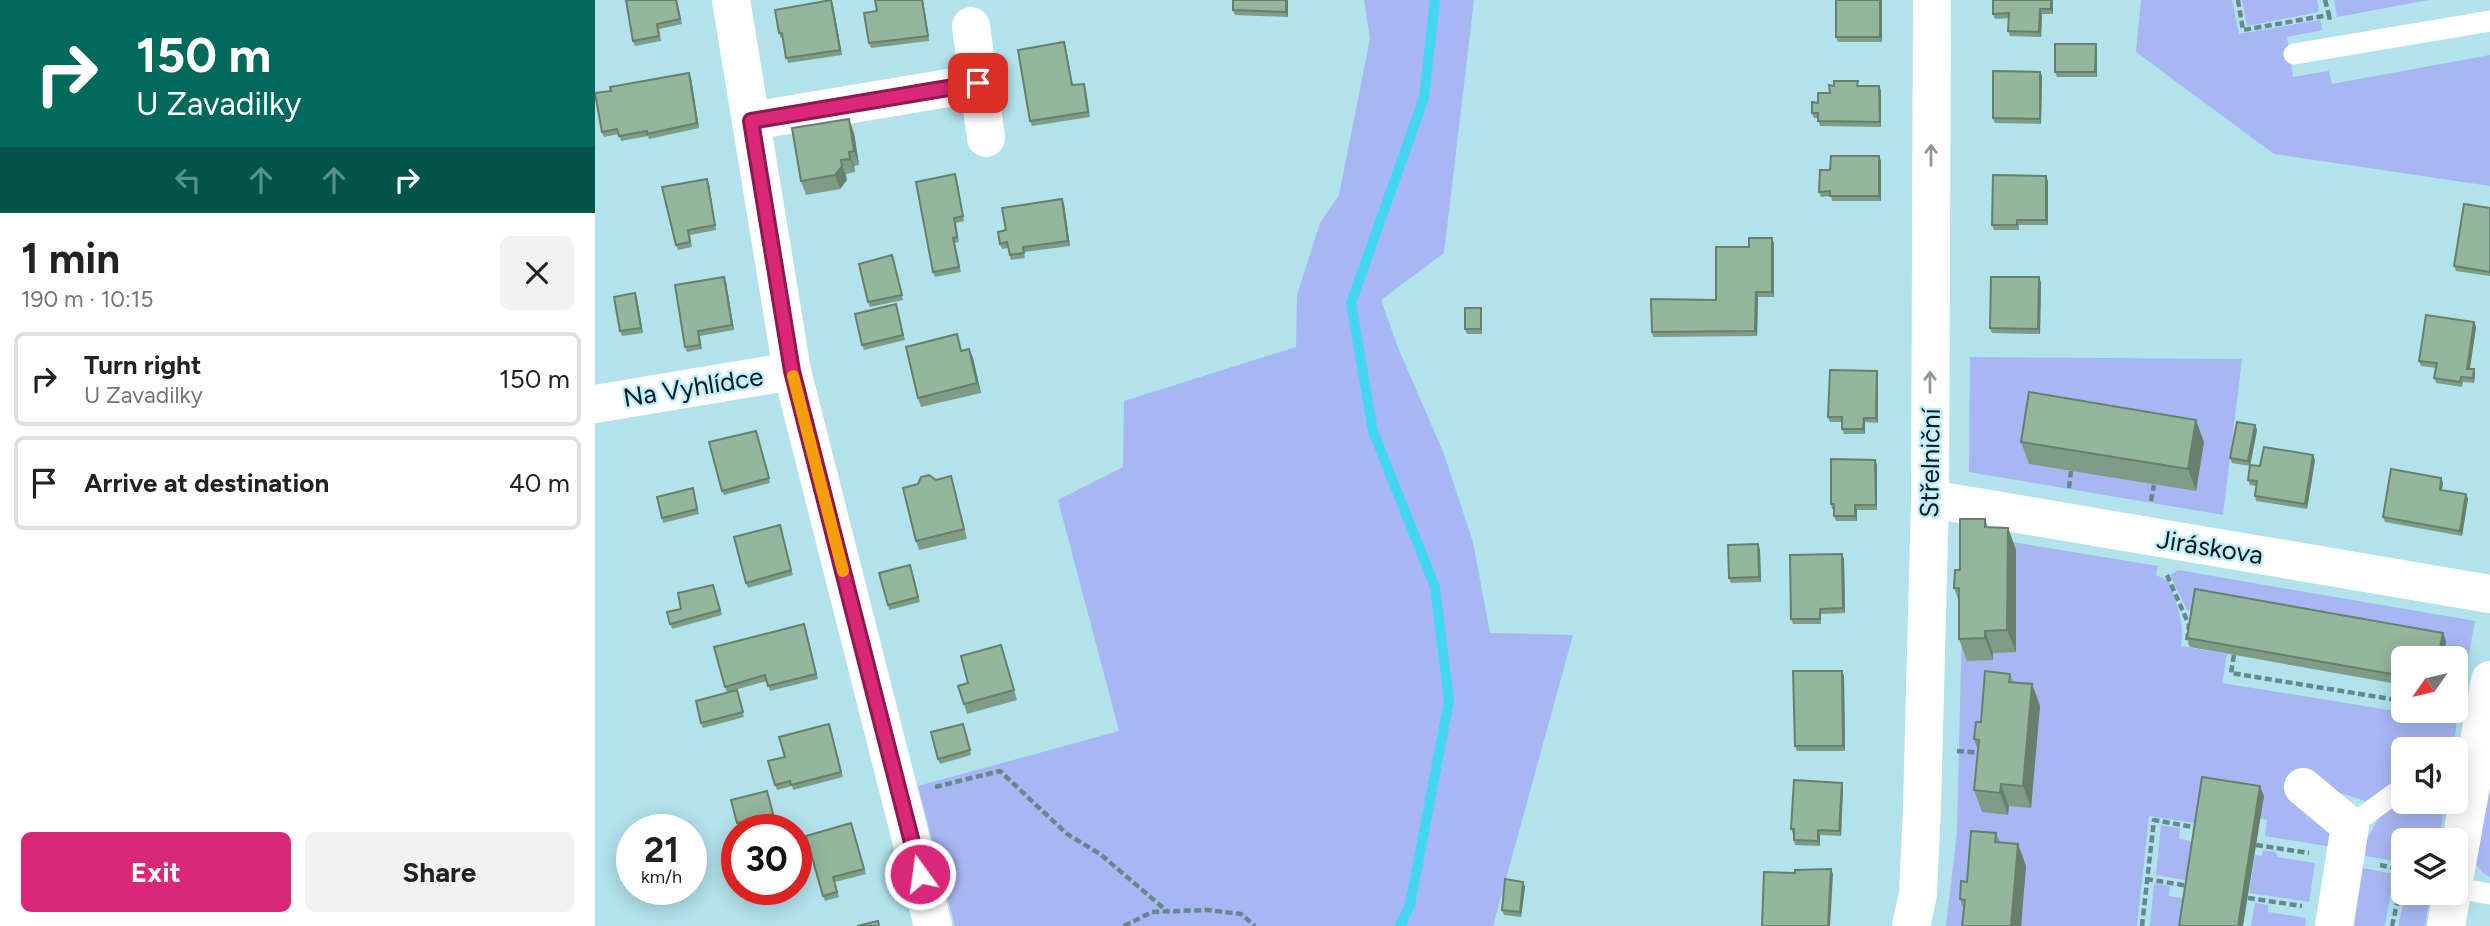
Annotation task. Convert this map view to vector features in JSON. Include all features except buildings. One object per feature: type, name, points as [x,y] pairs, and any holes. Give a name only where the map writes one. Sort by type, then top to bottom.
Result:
[{"type":"street","name":"Na Vyhlídce","points":[[731,0],[792,371],[933,926]]},
{"type":"street","name":"Střelniční","points":[[1912,926],[1918,894],[1922,807],[1930,499],[1932,0]]},
{"type":"street","points":[[971,26],[986,138]]},
{"type":"street","points":[[751,121],[978,83]]},
{"type":"street","name":"Na Vyhlídce","points":[[595,404],[792,371]]},
{"type":"street","name":"Jiráskova","points":[[1930,499],[2490,594]]},
{"type":"street","points":[[2463,828],[2490,680]]},
{"type":"street","points":[[2303,787],[2350,826],[2334,926]]},
{"type":"street","points":[[2446,926],[2450,905]]},
{"type":"lane","points":[[2294,54],[2490,21]]},
{"type":"lane","points":[[2350,826],[2391,796]]},
{"type":"lane","points":[[2468,890],[2490,894]]},
{"type":"path","points":[[2238,0],[2243,30],[2329,15]]},
{"type":"path","points":[[2325,0],[2334,46]]},
{"type":"path","points":[[2165,539],[2164,567],[2189,625],[2187,642],[2191,643]]},
{"type":"path","points":[[2234,655],[2231,673],[2391,699]]},
{"type":"path","points":[[1953,750],[1983,753]]},
{"type":"path","points":[[900,796],[1000,771],[1067,834],[1100,854],[1167,911]]},
{"type":"path","points":[[2143,926],[2154,820],[2199,828]]},
{"type":"path","points":[[2147,879],[2190,886]]},
{"type":"path","points":[[2248,898],[2302,906]]},
{"type":"path","points":[[2392,926],[2397,905]]},
{"type":"path","points":[[1123,926],[1152,912],[1208,910],[1241,914],[1255,926]]},
{"type":"shaded area","points":[[1364,0],[1474,0],[1444,253],[1381,300],[1399,350],[1444,454],[1473,542],[1490,633],[1573,635],[1493,926],[955,926],[918,786],[1119,731],[1058,500],[1123,467],[1124,401],[1296,347],[1297,295],[1320,223],[1339,195],[1370,38]]},
{"type":"shaded area","points":[[2141,0],[2232,0],[2239,34],[2320,20],[2323,30],[2287,37],[2293,77],[2329,71],[2332,84],[2490,55],[2490,186],[2274,154],[2136,52]]},
{"type":"shaded area","points":[[2242,0],[2317,0],[2319,12],[2247,26]]},
{"type":"shaded area","points":[[2334,0],[2429,0],[2337,17]]},
{"type":"shaded area","points":[[1970,357],[2242,359],[2223,515],[1969,472]]},
{"type":"shaded area","points":[[1964,534],[2158,566],[2156,575],[2169,581],[2177,605],[2182,629],[2181,646],[2227,654],[2222,683],[2391,710],[2391,723],[2457,723],[2455,737],[2391,737],[2391,814],[2443,814],[2441,828],[2391,828],[2391,860],[2365,856],[2367,839],[2383,811],[2377,799],[2365,801],[2334,791],[2330,825],[2333,847],[2265,836],[2267,820],[2260,818],[2263,796],[2200,824],[2149,816],[2137,926],[1946,926],[1957,832]]},
{"type":"shaded area","points":[[2178,570],[2475,621],[2468,659],[2468,646],[2391,646],[2391,649],[2196,613],[2187,610],[2170,575]]},
{"type":"shaded area","points":[[2490,741],[2490,877],[2475,863]]},
{"type":"shaded area","points":[[2161,825],[2180,828],[2179,839],[2197,842],[2191,881],[2156,875]]},
{"type":"shaded area","points":[[2263,850],[2276,852],[2277,857],[2315,863],[2309,902],[2249,893],[2255,855],[2262,856]]},
{"type":"shaded area","points":[[2363,868],[2391,873],[2385,926],[2354,926]]},
{"type":"shaded area","points":[[2154,883],[2170,886],[2169,896],[2188,899],[2184,926],[2150,926]]},
{"type":"shaded area","points":[[2255,903],[2268,905],[2268,912],[2306,918],[2305,926],[2251,926]]},
{"type":"shaded area","points":[[2403,905],[2428,905],[2425,926],[2398,926]]},
{"type":"waterway","points":[[1400,926],[1410,905],[1449,701],[1435,587],[1373,431],[1351,303],[1424,98],[1435,0]]},
{"type":"slow traffic","points":[[793,376],[843,571]]},
{"type":"route","points":[[920,874],[792,371],[751,121],[978,83]]}]
